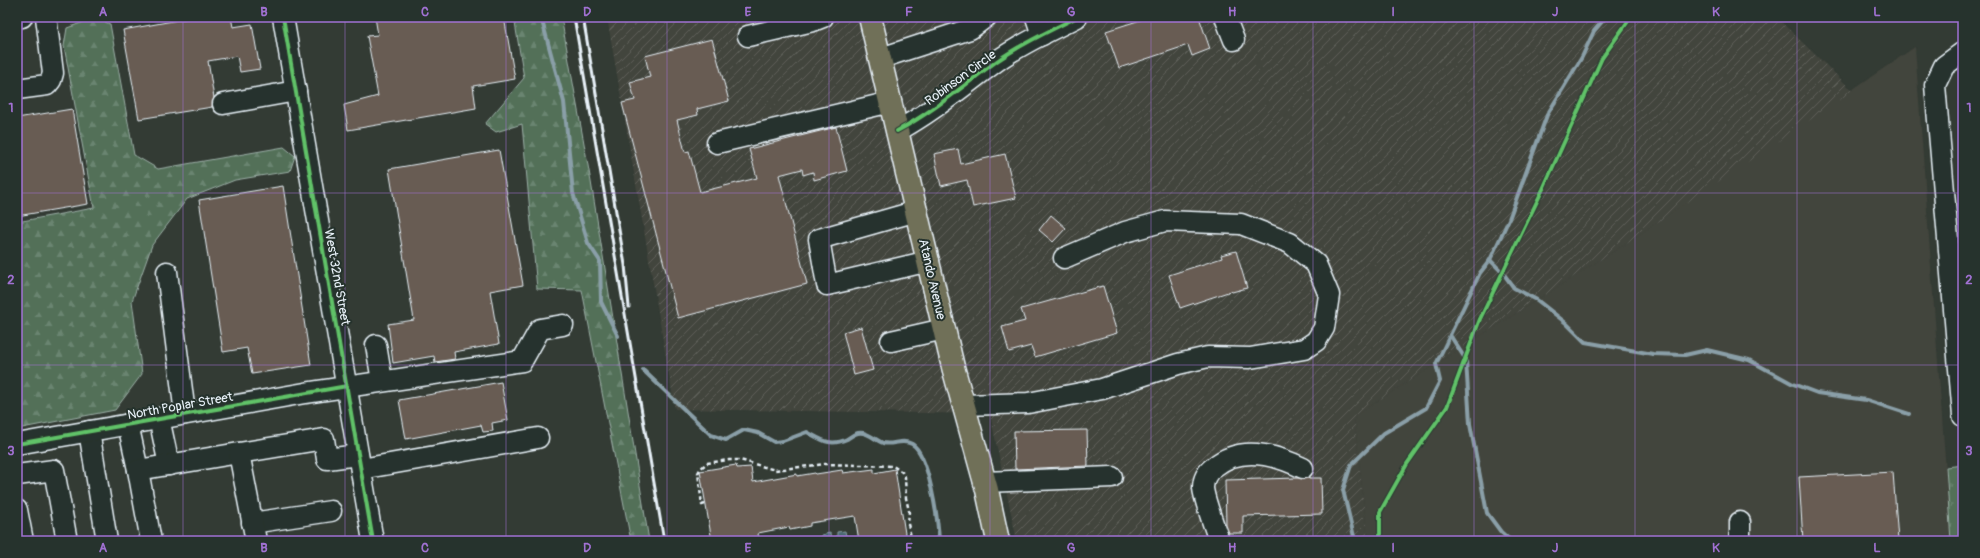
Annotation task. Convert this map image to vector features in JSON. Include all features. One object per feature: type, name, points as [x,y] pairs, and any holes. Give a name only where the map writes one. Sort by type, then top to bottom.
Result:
[{"type":"main road","name":"Atando Avenue","points":[[870,17],[881,58],[944,329],[998,541]]},
{"type":"street","points":[[17,18],[22,17]]},
{"type":"street","points":[[17,89],[48,85],[51,80],[53,73],[46,17]]},
{"type":"street","name":"West 32nd Street","points":[[283,17],[373,541]]},
{"type":"street","points":[[748,36],[814,21],[822,17]]},
{"type":"street","points":[[881,58],[970,30],[986,17]]},
{"type":"street","name":"Robinson Circle","points":[[897,131],[918,120],[942,103],[1039,26],[1077,17]]},
{"type":"street","points":[[1225,17],[1234,40]]},
{"type":"street","points":[[1963,52],[1944,66],[1935,85],[1962,389],[1963,416]]},
{"type":"street","points":[[223,104],[296,91]]},
{"type":"street","points":[[717,143],[891,102]]},
{"type":"street","points":[[917,211],[819,239],[827,284],[929,261]]},
{"type":"street","points":[[963,405],[1028,403],[1102,389],[1178,364],[1208,357],[1250,358],[1304,349],[1316,341],[1324,328],[1329,296],[1316,264],[1290,243],[1241,224],[1165,221],[1125,232],[1064,258]]},
{"type":"street","points":[[167,272],[185,414]]},
{"type":"street","name":"North Poplar Street","points":[[17,444],[347,386],[522,361],[540,328],[563,324]]},
{"type":"street","points":[[891,341],[944,329]]},
{"type":"street","points":[[376,345],[382,381]]},
{"type":"street","points":[[160,418],[169,465]]},
{"type":"street","points":[[128,424],[151,541]]},
{"type":"street","points":[[89,431],[107,541]]},
{"type":"street","points":[[138,470],[324,439],[327,459],[360,462],[538,438]]},
{"type":"street","points":[[239,453],[254,532],[331,511]]},
{"type":"street","points":[[1219,541],[1203,487],[1206,472],[1223,459],[1236,454],[1257,453],[1287,460],[1303,468]]},
{"type":"street","points":[[17,475],[54,470],[68,541]]},
{"type":"street","points":[[984,482],[1112,477]]},
{"type":"street","points":[[17,510],[23,541]]},
{"type":"path","points":[[705,504],[702,505],[698,473],[703,466],[716,461],[740,460],[775,470],[825,464],[893,466],[905,476],[909,511],[908,524],[912,541]]},
{"type":"shaded area","points":[[607,17],[1776,17],[1853,91],[1622,246],[1354,416],[1368,541],[1017,541],[990,414],[675,409]]},
{"type":"shaded area","points":[[1915,47],[1951,541],[1368,541],[1354,416],[1622,246]]},
{"type":"green space","points":[[514,17],[561,17],[591,182],[649,541],[631,541],[582,290],[537,289],[522,124],[496,132],[485,124],[524,78]]},
{"type":"green space","points":[[95,18],[110,24],[134,155],[158,169],[284,147],[295,156],[290,171],[235,180],[187,199],[152,245],[132,301],[142,374],[115,410],[17,429],[17,222],[94,208],[64,46],[67,28]]},
{"type":"green space","points":[[1963,465],[1963,541],[1951,541],[1946,467]]},
{"type":"water","points":[[845,531],[847,541],[819,541],[822,540],[821,535],[830,533],[831,539],[837,538],[837,532]]},
{"type":"building","points":[[195,17],[231,17],[233,27],[252,24],[260,69],[240,72],[237,56],[208,61],[214,98],[212,107],[139,119],[123,30]]},
{"type":"building","points":[[375,17],[504,17],[515,79],[473,86],[476,108],[348,130],[344,105],[378,96],[367,36],[378,35]]},
{"type":"building","points":[[1150,17],[1199,17],[1210,49],[1192,56],[1188,45],[1119,68],[1106,31]]},
{"type":"building","points":[[712,39],[729,101],[697,109],[698,115],[677,120],[685,152],[689,151],[700,192],[757,178],[749,149],[836,127],[847,171],[814,180],[813,172],[803,175],[802,169],[779,175],[807,284],[678,318],[622,103],[635,100],[630,82],[650,77],[645,56]]},
{"type":"building","points":[[72,109],[88,204],[17,216],[17,118]]},
{"type":"building","points":[[958,149],[961,164],[1005,154],[1016,198],[973,207],[967,180],[941,186],[934,154]]},
{"type":"building","points":[[499,150],[523,285],[490,291],[499,344],[454,352],[455,359],[435,362],[434,356],[393,363],[388,324],[414,320],[389,169]]},
{"type":"building","points":[[283,186],[311,365],[252,374],[247,348],[223,352],[199,200]]},
{"type":"building","points":[[1051,215],[1066,228],[1053,242],[1039,230]]},
{"type":"building","points":[[1236,251],[1247,288],[1231,291],[1180,308],[1169,275],[1222,258],[1221,255]]},
{"type":"building","points":[[1103,286],[1117,333],[1035,357],[1031,346],[1009,352],[1002,327],[1025,321],[1021,309]]},
{"type":"building","points":[[861,327],[873,370],[854,375],[843,332]]},
{"type":"building","points":[[501,382],[508,420],[492,423],[493,431],[483,432],[481,425],[406,439],[399,400]]},
{"type":"building","points":[[1087,430],[1088,466],[1015,469],[1014,431]]},
{"type":"building","points":[[736,465],[737,468],[751,467],[753,482],[797,474],[797,476],[842,470],[843,473],[874,469],[874,473],[895,469],[906,540],[859,541],[855,516],[810,523],[810,526],[790,530],[789,527],[758,533],[759,541],[712,541],[700,471]]},
{"type":"building","points":[[1893,472],[1898,541],[1803,541],[1799,477]]},
{"type":"building","points":[[1321,478],[1322,514],[1243,516],[1243,533],[1229,533],[1226,525],[1225,480]]},
{"type":"waterway","points":[[541,17],[564,102],[573,193],[588,243],[600,261],[601,302],[618,336]]},
{"type":"waterway","points":[[1355,541],[1343,490],[1351,465],[1384,433],[1426,408],[1440,381],[1436,364],[1480,273],[1490,260],[1509,219],[1547,115],[1582,57],[1594,31],[1606,17]]},
{"type":"waterway","points":[[1490,260],[1503,273],[1514,288],[1537,300],[1566,323],[1585,342],[1653,354],[1685,355],[1707,350],[1749,360],[1793,384],[1817,393],[1866,400],[1909,414]]},
{"type":"waterway","points":[[1450,335],[1466,360],[1470,424],[1487,513],[1501,532],[1511,541]]},
{"type":"waterway","points":[[643,370],[711,435],[726,440],[744,430],[758,433],[774,442],[783,441],[807,432],[826,442],[841,441],[857,433],[865,433],[886,444],[901,442],[908,442],[912,444],[918,450],[928,474],[937,519],[939,541]]},
{"type":"railway","points":[[574,17],[664,541]]},
{"type":"railway","points":[[583,17],[625,265],[629,307]]},
{"type":"cycle path","points":[[283,17],[373,541]]},
{"type":"cycle path","points":[[897,131],[936,106],[997,61],[1026,43],[1077,17]]},
{"type":"cycle path","points":[[1380,541],[1380,512],[1407,464],[1447,407],[1480,319],[1543,189],[1602,58],[1631,17]]},
{"type":"cycle path","points":[[17,444],[347,386]]}]
